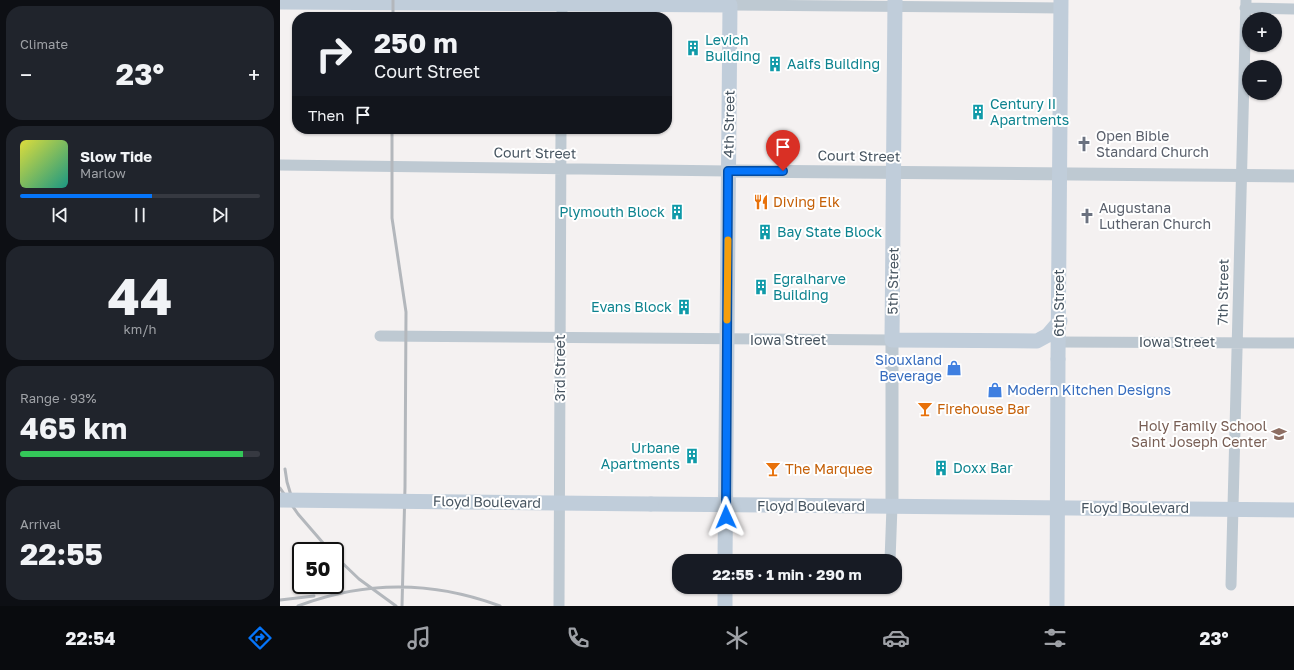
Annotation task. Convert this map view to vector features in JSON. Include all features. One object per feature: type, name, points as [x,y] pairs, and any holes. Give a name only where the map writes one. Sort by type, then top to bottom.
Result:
[{"type":"main road","points":[[280,2],[562,7],[729,3]]},
{"type":"main road","name":"4th Street","points":[[725,554],[729,3]]},
{"type":"main road","name":"5th Street","points":[[892,340],[894,3]]},
{"type":"main road","name":"6th Street","points":[[1057,606],[1061,4]]},
{"type":"main road","points":[[1058,359],[1037,341],[1048,335],[1060,321]]},
{"type":"main road","name":"Iowa Street","points":[[892,340],[1037,341]]},
{"type":"main road","name":"Floyd Boulevard","points":[[280,500],[725,506],[1294,510]]},
{"type":"main road","points":[[725,594],[725,606]]},
{"type":"street","points":[[729,3],[1061,4]]},
{"type":"street","points":[[1245,4],[1294,9]]},
{"type":"street","name":"7th Street","points":[[1231,585],[1245,4]]},
{"type":"street","name":"3rd Street","points":[[559,606],[561,134]]},
{"type":"street","name":"Court Street","points":[[280,165],[561,170],[1294,176]]},
{"type":"street","name":"Iowa Street","points":[[380,336],[892,340]]},
{"type":"street","name":"5th Street","points":[[890,554],[892,506],[892,340]]},
{"type":"street","name":"Iowa Street","points":[[1059,342],[1294,343]]},
{"type":"railway","points":[[393,0],[393,12]]},
{"type":"railway","points":[[392,134],[392,218],[406,312],[405,487],[402,606]]},
{"type":"railway","points":[[285,469],[293,502]]},
{"type":"railway","points":[[280,488],[298,514],[322,542]]},
{"type":"railway","points":[[344,565],[359,579],[396,606]]},
{"type":"railway","points":[[298,606],[348,592],[373,588],[399,587],[424,588],[449,592],[500,606]]},
{"type":"railway","points":[[280,600],[314,596]]},
{"type":"slow traffic","points":[[727,320],[728,240]]},
{"type":"place","name":"Levich Building","points":[[693,48]]},
{"type":"place","name":"Aalfs Building","points":[[775,64]]},
{"type":"place","name":"Century II Apartments","points":[[978,112]]},
{"type":"place","name":"Open Bible Standard Church","points":[[1084,144]]},
{"type":"place","name":"Diving Elk","points":[[761,202]]},
{"type":"place","name":"Plymouth Block","points":[[677,212]]},
{"type":"place","name":"Augustana Lutheran Church","points":[[1087,216]]},
{"type":"place","name":"Bay State Block","points":[[765,232]]},
{"type":"place","name":"Egralharve Building","points":[[761,287]]},
{"type":"place","name":"Evans Block","points":[[684,307]]},
{"type":"place","name":"Siouxland Beverage","points":[[954,368]]},
{"type":"place","name":"Modern Kitchen Designs","points":[[995,390]]},
{"type":"place","name":"Firehouse Bar","points":[[925,409]]},
{"type":"place","name":"Holy Family School Saint Joseph Center","points":[[1279,434]]},
{"type":"place","name":"Urbane Apartments","points":[[692,456]]},
{"type":"place","name":"Doxx Bar","points":[[941,468]]},
{"type":"place","name":"The Marquee","points":[[773,469]]},
{"type":"route","points":[[726,517],[728,171],[783,171]]}]
